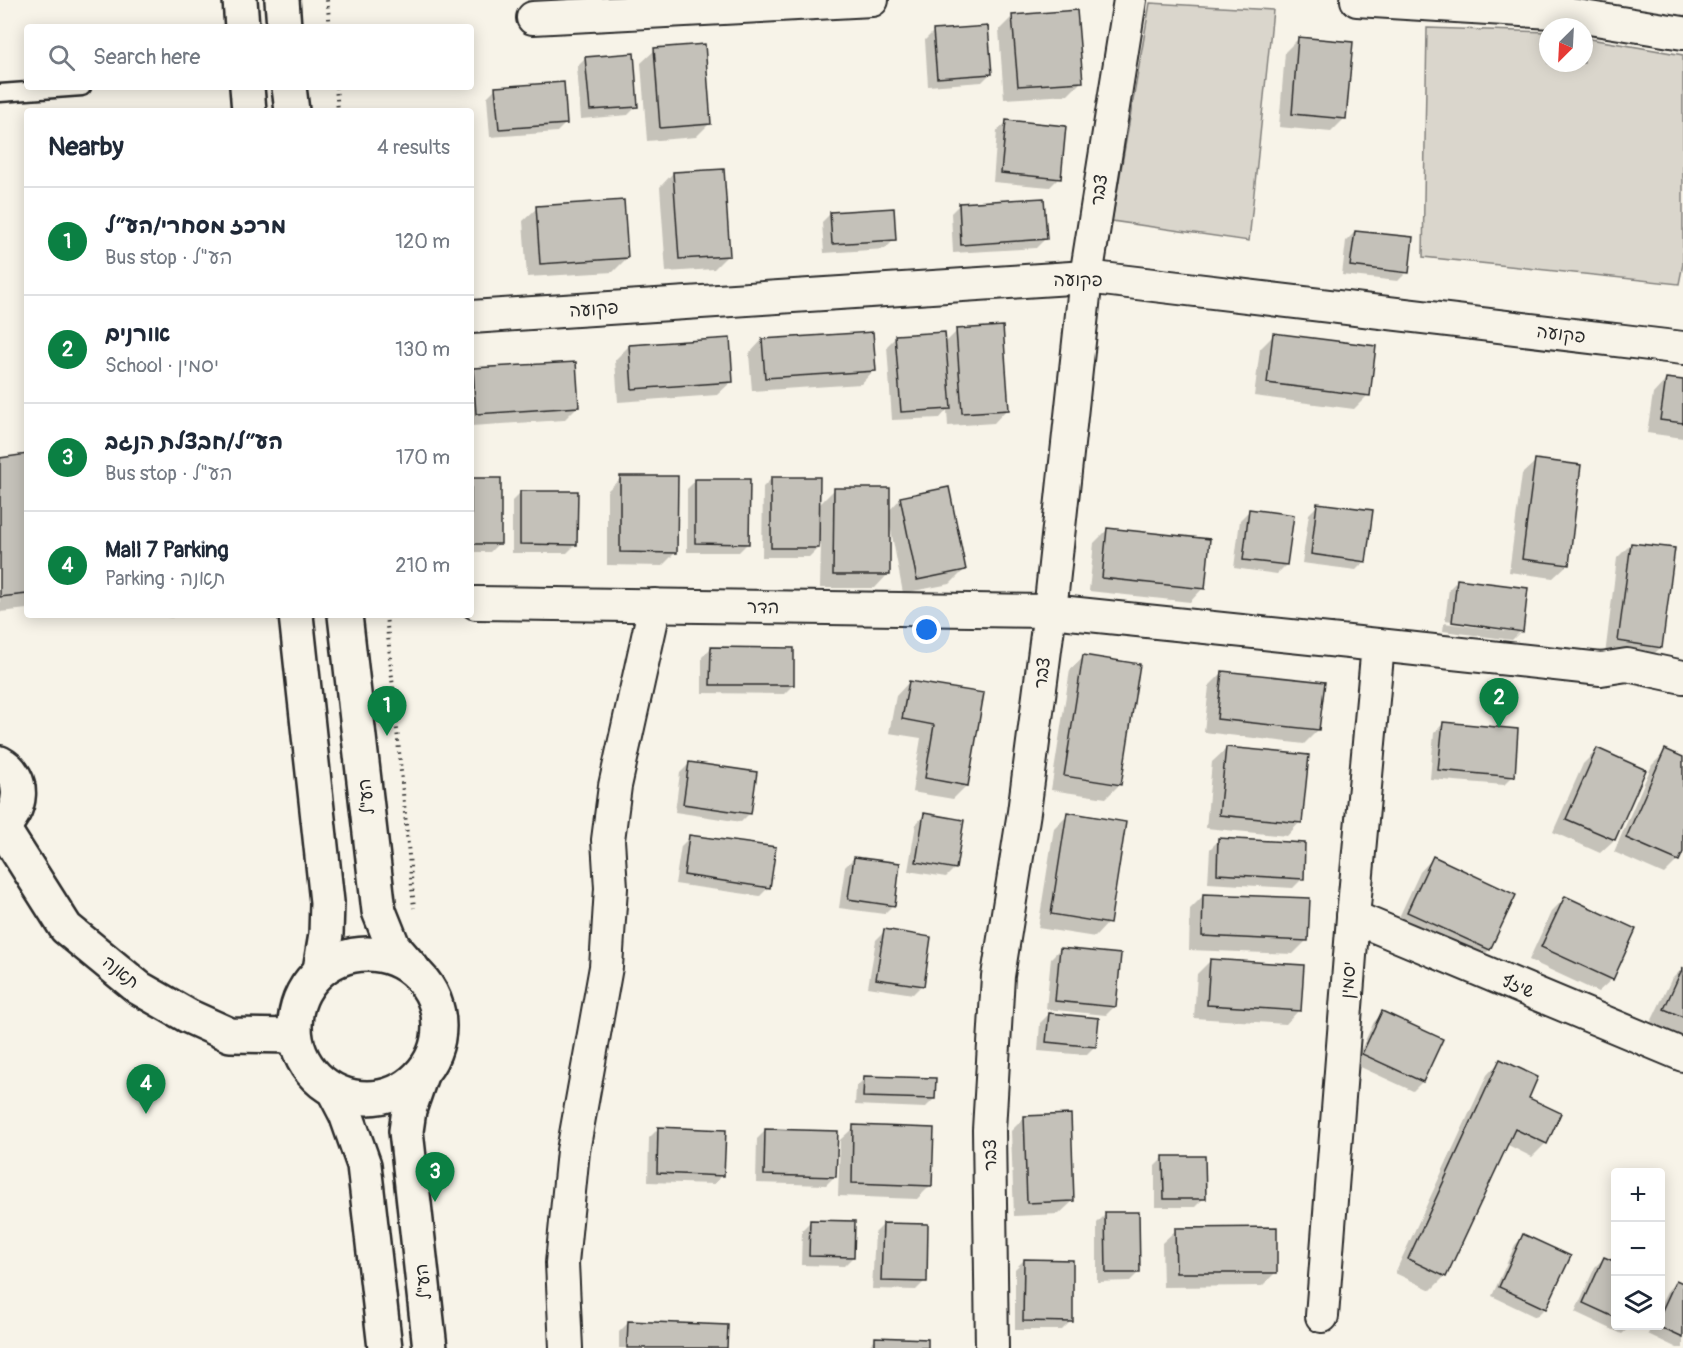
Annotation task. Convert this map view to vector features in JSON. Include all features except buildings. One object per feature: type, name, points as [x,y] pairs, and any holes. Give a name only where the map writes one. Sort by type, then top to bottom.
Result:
[{"type":"street","points":[[240,0],[242,24]]},
{"type":"street","points":[[282,0],[284,24]]},
{"type":"street","points":[[533,18],[872,0]]},
{"type":"street","name":"צבר","points":[[992,1348],[989,1130],[998,976],[1024,812],[1050,611],[1086,277],[1130,0]]},
{"type":"street","points":[[1357,0],[1552,12],[1683,33]]},
{"type":"street","points":[[247,90],[249,108]]},
{"type":"street","points":[[289,90],[291,108]]},
{"type":"street","name":"פקועה","points":[[474,317],[1086,277],[1683,348]]},
{"type":"street","name":"הדר","points":[[476,603],[1050,611]]},
{"type":"street","points":[[566,1348],[562,1263],[573,1151],[606,967],[610,888],[608,840],[615,786],[655,605]]},
{"type":"street","points":[[1050,611],[1601,669],[1627,665],[1683,677]]},
{"type":"street","points":[[296,618],[327,902],[326,934],[320,970]]},
{"type":"street","name":"הע\"ל","points":[[345,618],[379,911],[393,946],[413,969]]},
{"type":"street","name":"יסמין","points":[[1322,1316],[1353,917],[1378,645]]},
{"type":"street","points":[[0,763],[12,773],[18,785],[19,796],[16,808],[1,827]]},
{"type":"street","name":"תאנה","points":[[1,827],[66,928],[140,988],[188,1016],[230,1035],[295,1036]]},
{"type":"street","name":"שיזף","points":[[1353,917],[1683,1055]]},
{"type":"street","points":[[357,954],[376,954],[396,959],[413,969],[429,987],[438,1009],[440,1033],[434,1056],[421,1075],[402,1090],[380,1098],[357,1098],[334,1091],[315,1077],[302,1058],[295,1036],[295,1011],[304,989],[320,970],[337,959],[357,954]]},
{"type":"street","name":"הע\"ל","points":[[421,1075],[409,1110],[406,1131],[430,1348]]},
{"type":"street","points":[[334,1091],[349,1123],[364,1165],[385,1348]]},
{"type":"lane","points":[[0,93],[40,90]]},
{"type":"path","points":[[327,0],[330,24]]},
{"type":"path","points":[[336,90],[338,108]]},
{"type":"shaded area","points":[[1150,3],[1273,10],[1249,241],[1112,221]]},
{"type":"shaded area","points":[[1427,28],[1539,32],[1539,72],[1593,72],[1593,40],[1683,55],[1683,264],[1679,284],[1423,257]]},
{"type":"place","name":"אורנים","points":[[1499,728]]},
{"type":"place","name":"מרכז מסחרי/הע״ל","points":[[387,736]]},
{"type":"place","name":"Mall 7 Parking","points":[[146,1114]]},
{"type":"place","name":"הע״ל/חבצלת הנגב","points":[[435,1202]]}]
